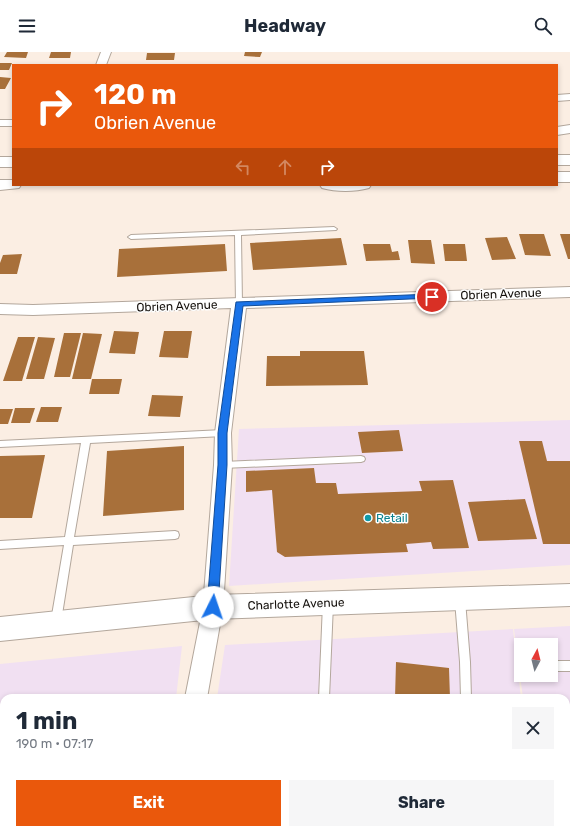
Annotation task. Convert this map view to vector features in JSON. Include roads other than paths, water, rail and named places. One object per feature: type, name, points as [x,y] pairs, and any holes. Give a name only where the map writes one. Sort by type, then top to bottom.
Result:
[{"type":"main road","points":[[558,131],[570,129]]},
{"type":"main road","points":[[558,142],[570,141]]},
{"type":"main road","points":[[558,160],[570,160]]},
{"type":"main road","points":[[0,162],[12,162]]},
{"type":"main road","points":[[558,177],[570,177]]},
{"type":"main road","points":[[0,185],[12,185]]},
{"type":"main road","name":"Charlotte Avenue","points":[[0,630],[213,607],[570,595]]},
{"type":"street","points":[[101,64],[106,52]]},
{"type":"street","points":[[558,98],[570,97]]},
{"type":"street","points":[[0,123],[12,123]]},
{"type":"street","name":"Obrien Avenue","points":[[0,309],[33,310],[239,304],[570,292]]},
{"type":"street","points":[[197,694],[213,607],[223,465],[223,433],[239,304]]},
{"type":"lane","points":[[131,237],[334,229]]},
{"type":"lane","points":[[238,233],[239,304]]},
{"type":"lane","points":[[0,444],[223,433]]},
{"type":"lane","points":[[55,623],[86,440]]},
{"type":"lane","points":[[223,465],[361,459]]},
{"type":"lane","points":[[0,545],[175,535]]},
{"type":"lane","points":[[460,599],[466,662],[466,694]]},
{"type":"lane","points":[[324,694],[328,603]]},
{"type":"lane","points":[[558,666],[570,666]]},
{"type":"place","name":"Retail","points":[[368,518]]}]
